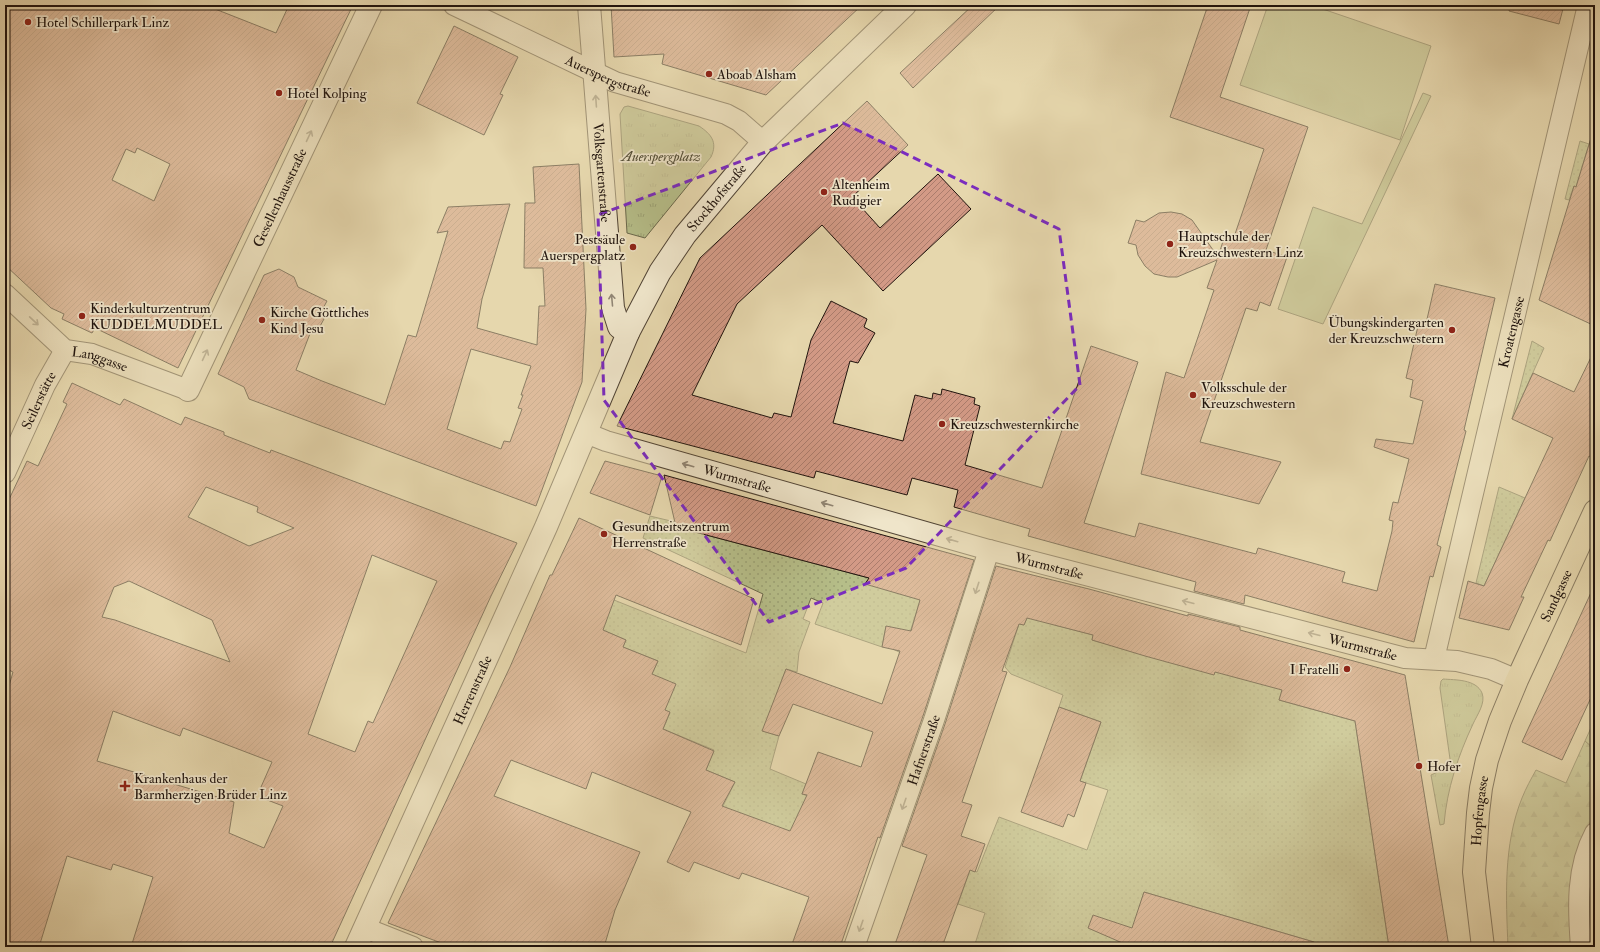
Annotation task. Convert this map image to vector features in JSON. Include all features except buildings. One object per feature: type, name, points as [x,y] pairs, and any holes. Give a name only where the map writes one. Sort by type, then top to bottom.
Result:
[{"type":"main road","name":"Sandgasse","points":[[1518,680],[1595,511]]},
{"type":"main road","name":"Hopfengasse","points":[[1483,947],[1474,872],[1481,788],[1487,760],[1500,721],[1518,680]]},
{"type":"street","name":"Gesellenhausstraße","points":[[188,390],[371,5]]},
{"type":"street","name":"Auerspergstraße","points":[[454,5],[615,82],[726,114],[740,121],[763,142]]},
{"type":"street","name":"Volksgartenstraße","points":[[589,5],[613,308],[619,327],[628,333]]},
{"type":"street","name":"Stockhofstraße","points":[[586,433],[628,333],[660,272],[685,235],[763,142],[905,5]]},
{"type":"street","name":"Kroatengasse","points":[[1434,659],[1588,5]]},
{"type":"street","name":"Langgasse","points":[[5,294],[65,350],[92,354],[188,390]]},
{"type":"street","name":"Seilerstätte","points":[[5,473],[10,448],[65,350]]},
{"type":"street","name":"Wurmstraße","points":[[586,433],[606,441],[989,550],[1405,658],[1457,661],[1473,664],[1518,680]]},
{"type":"street","name":"Herrenstraße","points":[[360,937],[546,527],[586,433]]},
{"type":"street","name":"Hafnerstraße","points":[[854,947],[934,720],[989,550]]},
{"type":"street","points":[[1581,947],[1578,901],[1582,869],[1589,845],[1595,833]]},
{"type":"street","points":[[360,937],[412,947]]},
{"type":"highlighted area","points":[[843,123],[1059,229],[1080,385],[906,568],[769,622],[604,400],[598,215]]},
{"type":"green space","points":[[1268,5],[1311,5],[1431,46],[1400,140],[1240,85]]},
{"type":"green space","points":[[1423,93],[1431,96],[1323,324],[1278,309],[1313,207],[1362,224]]},
{"type":"green space","name":"Auerspergplatz","points":[[628,106],[699,126],[710,135],[714,147],[711,157],[645,238],[627,233],[620,114],[624,107]]},
{"type":"green space","points":[[1580,141],[1589,144],[1576,187],[1574,186],[1569,200],[1565,199]]},
{"type":"green space","points":[[1532,341],[1544,348],[1512,419]]},
{"type":"green space","points":[[1499,487],[1525,498],[1484,586],[1476,583]]},
{"type":"green space","points":[[650,516],[675,522],[676,527],[869,578],[923,570],[920,601],[903,654],[893,649],[886,626],[882,647],[815,624],[823,603],[811,598],[803,619],[810,622],[799,652],[797,672],[786,669],[763,731],[779,736],[770,769],[806,784],[802,794],[838,807],[790,831],[706,840],[735,782],[706,770],[714,750],[663,729],[670,713],[622,692],[652,674],[658,661],[623,647],[626,640],[577,619],[614,600],[746,653],[763,594],[643,538]]},
{"type":"green space","points":[[1031,609],[1055,625],[1093,635],[1092,640],[1214,674],[1216,669],[1249,680],[1283,687],[1279,700],[1355,721],[1389,947],[1331,947],[1144,892],[1127,947],[974,947],[985,913],[958,904],[970,870],[977,872],[999,817],[1087,850],[1108,790],[1080,781],[1101,722],[1059,707],[1063,695],[1011,674],[1005,667],[1019,624],[1024,625]]},
{"type":"green space","points":[[1443,679],[1465,681],[1475,685],[1482,693],[1483,701],[1458,760],[1445,811],[1444,824],[1440,825],[1431,775],[1451,766],[1440,688],[1441,681]]},
{"type":"green space","points":[[1595,719],[1595,750],[1585,741]]},
{"type":"green space","points":[[1585,741],[1595,750],[1595,947],[1534,947],[1534,945],[1508,947],[1507,872],[1512,834],[1522,798],[1536,770],[1566,783]]},
{"type":"place","name":"Hotel Schillerpark Linz","points":[[28,22]]},
{"type":"place","name":"Aboab Alsham","points":[[709,74]]},
{"type":"place","name":"Hotel Kolping","points":[[279,93]]},
{"type":"place","name":"Altenheim Rudigier","points":[[824,192]]},
{"type":"place","name":"Hauptschule der Kreuzschwestern Linz","points":[[1170,244]]},
{"type":"place","name":"Pestsäule Auerspergplatz","points":[[633,247]]},
{"type":"place","name":"Kinderkulturzentrum KUDDELMUDDEL","points":[[82,316]]},
{"type":"place","name":"Kirche Göttliches Kind Jesu","points":[[262,320]]},
{"type":"place","name":"Übungskindergarten der Kreuzschwestern","points":[[1452,330]]},
{"type":"place","name":"Volksschule der Kreuzschwestern","points":[[1193,395]]},
{"type":"place","name":"Kreuzschwesternkirche","points":[[942,424]]},
{"type":"place","name":"Gesundheitszentrum Herrenstraße","points":[[604,534]]},
{"type":"place","name":"I Fratelli","points":[[1347,669]]},
{"type":"place","name":"Hofer","points":[[1419,766]]},
{"type":"place","name":"Krankenhaus der Barmherzigen Brüder Linz","points":[[125,786]]}]
